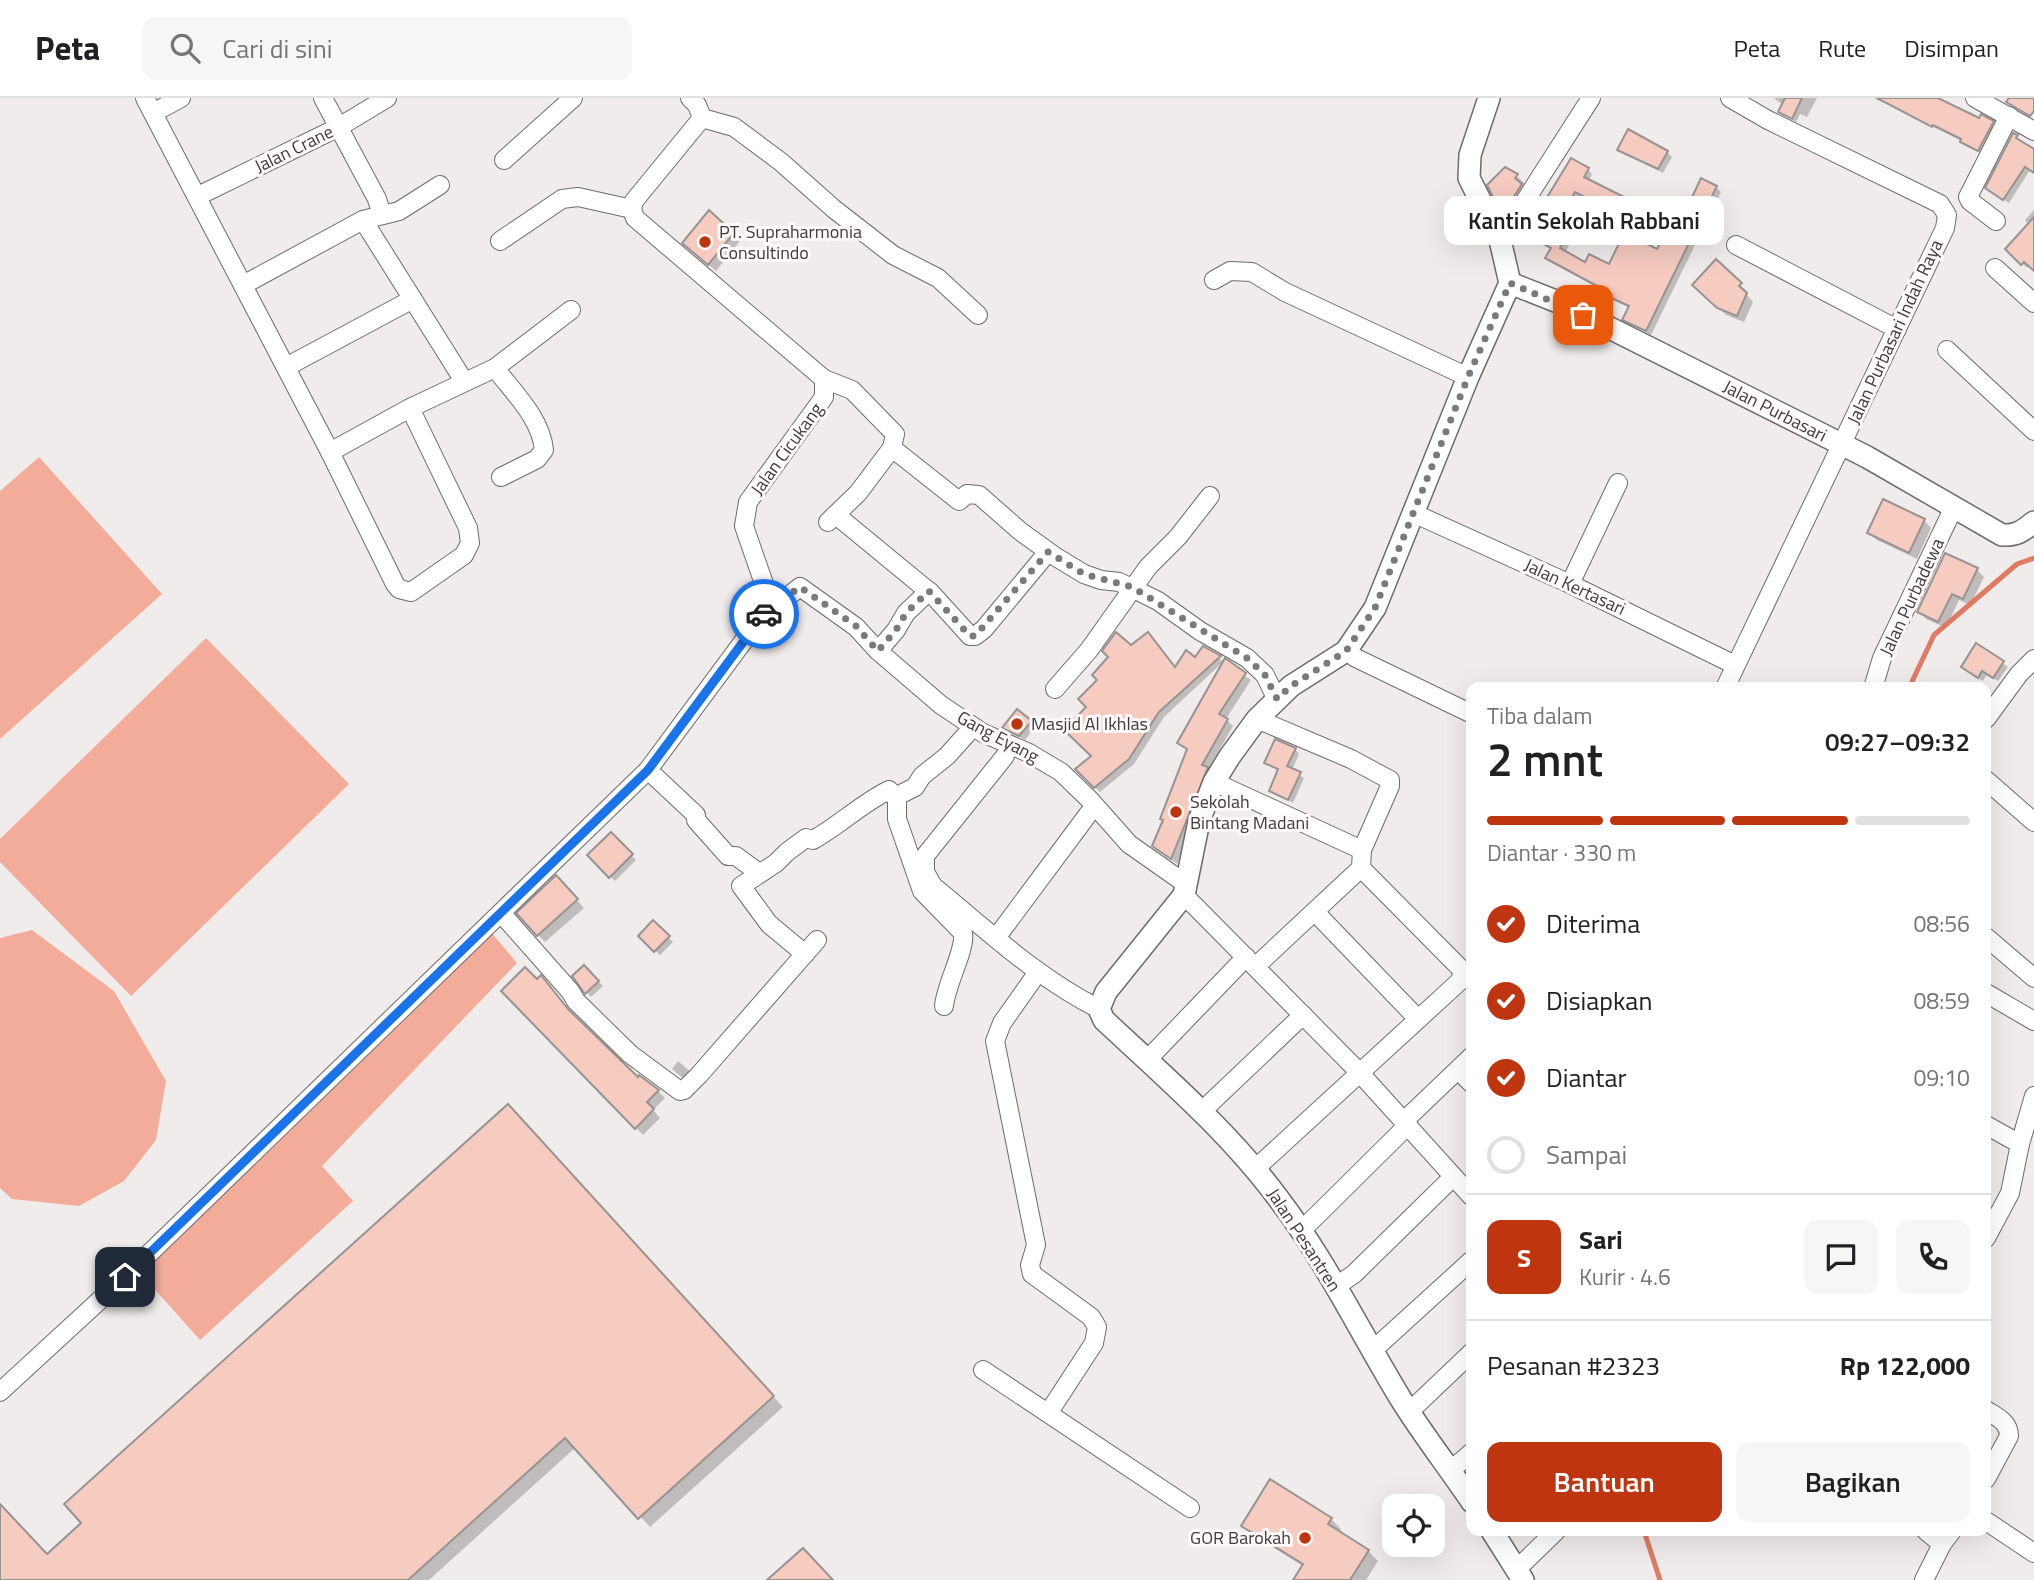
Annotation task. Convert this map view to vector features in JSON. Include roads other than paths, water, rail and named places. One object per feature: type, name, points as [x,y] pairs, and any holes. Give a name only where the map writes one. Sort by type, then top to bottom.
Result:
[{"type":"street","points":[[181,98],[149,106],[330,452],[395,584],[399,589],[411,592],[464,555],[470,543],[468,528],[410,408]]},
{"type":"street","points":[[323,98],[377,199],[382,215]]},
{"type":"street","name":"Jalan Crane","points":[[198,197],[339,127],[387,98]]},
{"type":"street","points":[[504,160],[573,98]]},
{"type":"street","points":[[690,98],[697,105],[702,118]]},
{"type":"street","points":[[1005,756],[925,856],[925,872],[933,886],[996,939],[1065,991],[1099,1009],[1106,992],[1185,889],[1199,821],[1214,782],[1257,719],[1291,686],[1346,651],[1375,608],[1468,377],[1510,283],[1500,240],[1469,178],[1470,155],[1489,98]]},
{"type":"street","points":[[1500,240],[1591,98]]},
{"type":"street","name":"Jalan Purbasari Indah Raya","points":[[1728,682],[1945,228],[1947,215],[1940,204],[1768,120],[1730,98]]},
{"type":"street","points":[[1975,98],[2034,131]]},
{"type":"street","points":[[1996,221],[1968,197],[2009,116]]},
{"type":"street","points":[[500,241],[562,200],[578,197],[632,209],[634,201],[702,118]]},
{"type":"street","points":[[702,118],[734,127],[781,162],[834,209],[893,255],[938,278],[978,315]]},
{"type":"street","points":[[243,285],[363,220],[399,211],[440,185]]},
{"type":"street","name":"Jalan Cicukang","points":[[632,209],[635,218],[824,379],[824,397],[748,502],[745,513],[744,526],[771,604]]},
{"type":"street","points":[[363,220],[464,381]]},
{"type":"street","points":[[1736,245],[1896,329]]},
{"type":"street","points":[[1995,268],[2034,303]]},
{"type":"street","points":[[1214,280],[1230,271],[1252,272],[1285,292],[1468,377]]},
{"type":"street","name":"Jalan Purbasari","points":[[1510,283],[1558,302],[1842,444],[2002,535],[2013,536],[2034,522]]},
{"type":"street","points":[[286,368],[413,299]]},
{"type":"street","points":[[330,452],[410,408],[495,368],[571,310]]},
{"type":"street","points":[[1947,350],[2034,431]]},
{"type":"street","points":[[495,368],[536,422],[543,438],[544,450],[537,459],[501,477]]},
{"type":"street","points":[[824,379],[852,390],[895,434],[892,448],[863,488],[832,519],[929,591],[970,636],[975,636],[1048,552]]},
{"type":"street","points":[[892,448],[959,501],[967,494],[979,495],[1020,531],[1084,574],[1132,587],[1247,658],[1265,675],[1277,699]]},
{"type":"street","points":[[1570,584],[1618,483]]},
{"type":"street","points":[[1055,689],[1089,650],[1148,567],[1178,537],[1210,496]]},
{"type":"street","name":"Jalan Purbadewa","points":[[1875,682],[1882,658],[1954,507]]},
{"type":"street","name":"Jalan Kertasari","points":[[1413,513],[1570,584],[1735,665]]},
{"type":"street","name":"Gang Eyang","points":[[771,604],[782,601],[800,587],[856,626],[878,651],[942,705],[973,727],[1029,753],[1061,772],[1129,844],[1185,889],[1251,962],[1359,1072],[1466,1191]]},
{"type":"street","points":[[878,651],[906,613],[929,591]]},
{"type":"street","points":[[0,1392],[125,1277],[648,770],[771,604]]},
{"type":"street","points":[[1346,651],[1356,659],[1466,711]]},
{"type":"street","points":[[1991,712],[2019,674],[2034,659]]},
{"type":"street","points":[[1147,1060],[1251,962],[1315,912],[1362,859],[1390,786],[1390,779],[1351,759],[1257,719]]},
{"type":"street","points":[[897,796],[915,787],[922,776],[947,756],[973,727]]},
{"type":"street","points":[[648,770],[696,815],[696,820],[728,856],[736,856],[759,873]]},
{"type":"street","points":[[1214,782],[1362,859],[1462,971],[1461,980],[1255,1169]]},
{"type":"street","points":[[1991,784],[2034,822]]},
{"type":"street","points":[[805,954],[769,924],[741,886],[776,863],[806,838],[813,841],[837,827],[876,797],[890,790],[897,796]]},
{"type":"street","points":[[897,796],[897,819],[922,891],[963,933],[965,942],[946,990],[944,1006]]},
{"type":"street","points":[[996,939],[1089,813]]},
{"type":"street","points":[[1315,912],[1418,1019]]},
{"type":"street","points":[[501,913],[576,1001],[630,1054],[677,1091],[684,1090],[699,1075],[817,940]]},
{"type":"street","points":[[1991,941],[2034,978]]},
{"type":"street","points":[[1038,972],[1002,1023],[995,1041],[1036,1245],[1030,1265],[1032,1274],[1091,1317],[1097,1327],[1094,1343],[1049,1412]]},
{"type":"street","points":[[1991,996],[2034,1021]]},
{"type":"street","name":"Jalan Pesantren","points":[[1099,1009],[1104,1020],[1255,1169],[1302,1230],[1409,1412],[1461,1461],[1466,1480]]},
{"type":"street","points":[[1200,1112],[1303,1014]]},
{"type":"street","points":[[1302,1230],[1466,1062]]},
{"type":"street","points":[[1458,1070],[1466,1078]]},
{"type":"street","points":[[1991,1229],[2010,1193],[2034,1096]]},
{"type":"street","points":[[1991,1128],[2020,1144]]},
{"type":"street","points":[[1335,1287],[1354,1273],[1453,1177]]},
{"type":"street","points":[[1373,1350],[1466,1265]]},
{"type":"street","points":[[1409,1412],[1466,1358]]},
{"type":"street","points":[[983,1370],[1190,1508]]},
{"type":"street","points":[[1991,1412],[2004,1421],[2009,1429],[2009,1436],[1991,1470]]},
{"type":"street","points":[[1991,1524],[2034,1553]]},
{"type":"street","points":[[1495,1536],[1520,1574],[1552,1536]]},
{"type":"street","points":[[1924,1580],[1947,1538]]},
{"type":"waterway","points":[[1912,682],[1934,635],[2017,564],[2034,558]]},
{"type":"waterway","points":[[1646,1536],[1660,1580]]},
{"type":"place","name":"PT. Supraharmonia Consultindo","points":[[705,242]]},
{"type":"place","name":"Kantin Sekolah Rabbani","points":[[1583,315]]},
{"type":"place","name":"Masjid Al Ikhlas","points":[[1017,724]]},
{"type":"place","name":"Sekolah Bintang Madani","points":[[1176,812]]},
{"type":"place","name":"GOR Barokah","points":[[1305,1538]]}]
